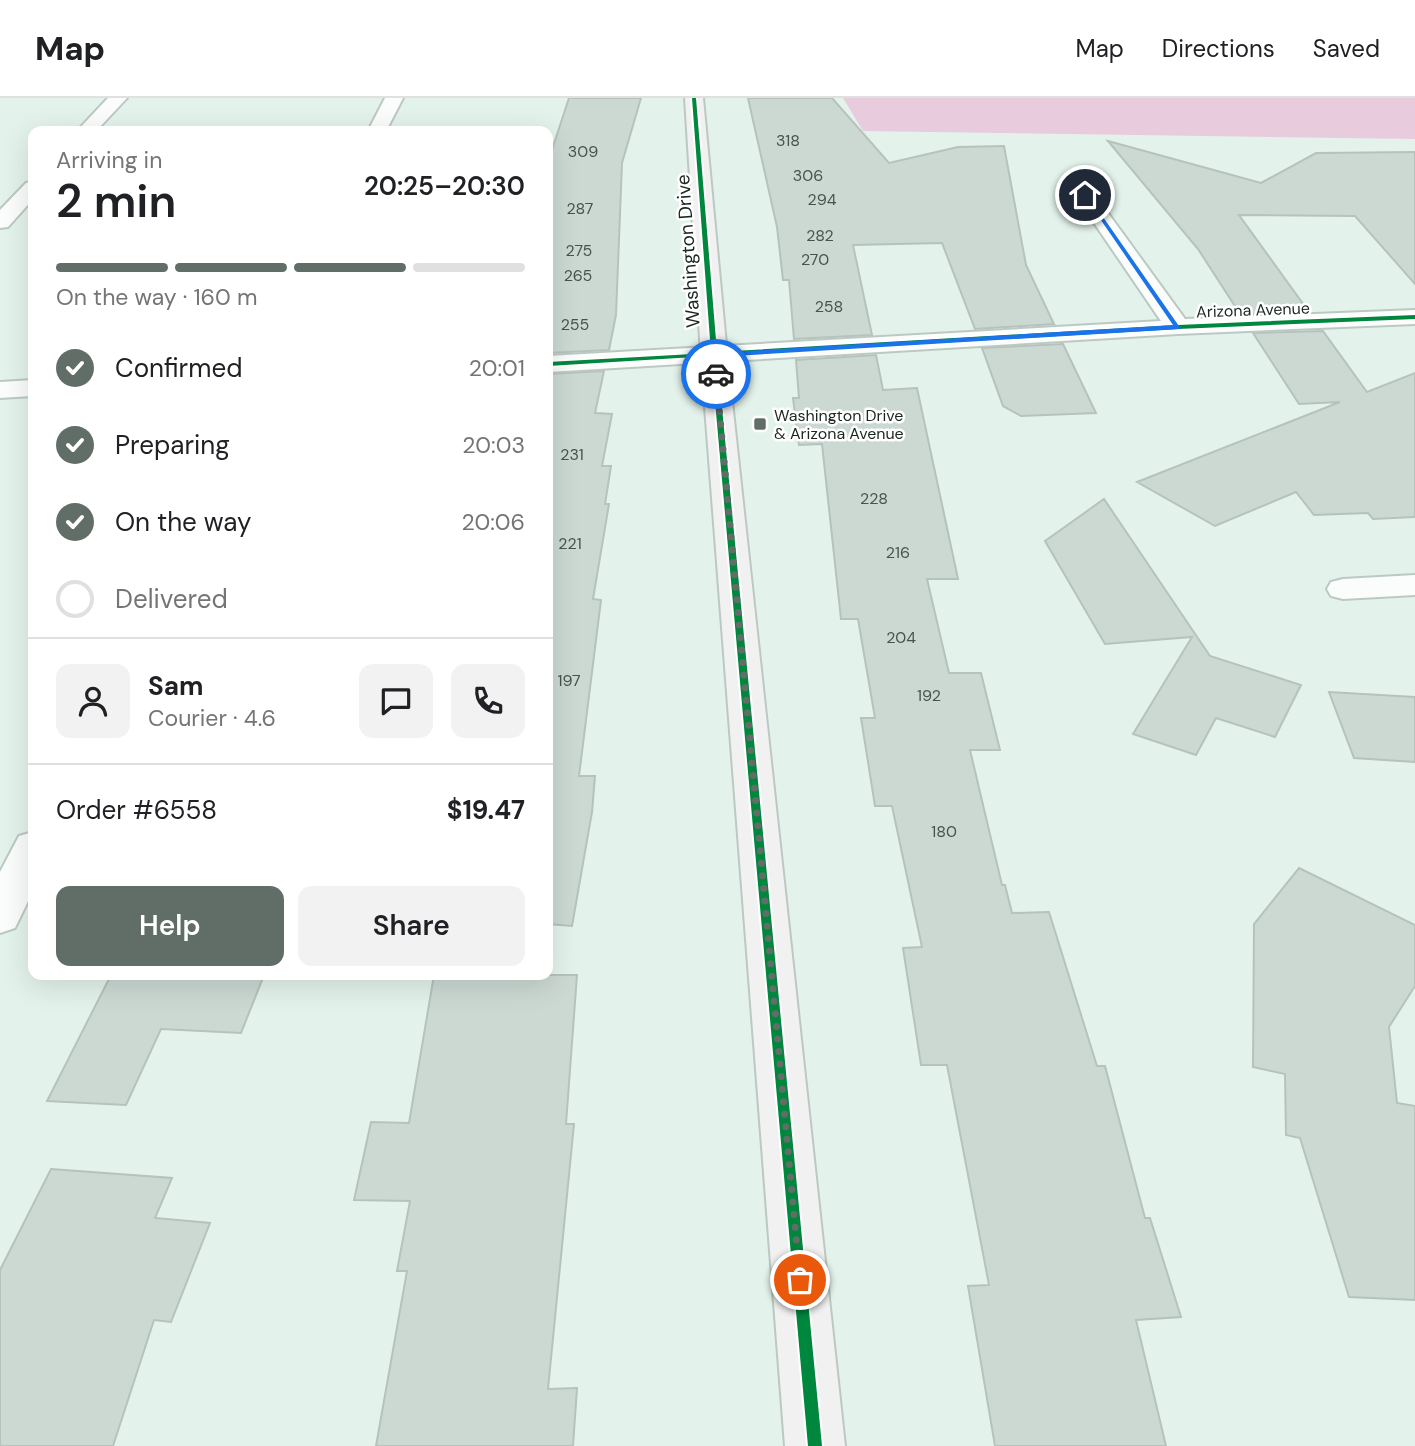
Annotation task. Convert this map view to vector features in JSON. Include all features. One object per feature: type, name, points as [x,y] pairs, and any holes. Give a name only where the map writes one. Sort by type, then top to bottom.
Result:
[{"type":"street","points":[[91,126],[118,98]]},
{"type":"street","points":[[380,126],[394,98]]},
{"type":"street","name":"Washington Drive","points":[[694,98],[714,355],[815,1446]]},
{"type":"street","points":[[0,222],[28,192]]},
{"type":"street","points":[[1085,195],[1178,327]]},
{"type":"street","name":"Arizona Avenue","points":[[553,364],[1178,327],[1415,317]]},
{"type":"street","points":[[0,390],[28,388]]},
{"type":"street","points":[[1343,589],[1415,585]]},
{"type":"street","points":[[0,916],[28,857]]},
{"type":"shaded area","points":[[843,98],[1415,98],[1415,139],[863,131]]},
{"type":"building","points":[[569,98],[641,98],[622,163],[616,315],[609,350],[553,353],[553,147]]},
{"type":"building","points":[[748,98],[832,98],[889,163],[958,147],[1004,146],[1026,265],[1054,324],[975,329],[942,243],[853,245],[872,335],[794,339],[789,280],[783,280],[777,227]]},
{"type":"building","points":[[1108,141],[1261,183],[1316,153],[1415,152],[1415,284],[1355,216],[1239,215],[1309,312],[1240,314],[1198,249]]},
{"type":"building","points":[[1323,331],[1367,392],[1415,373],[1415,517],[1373,519],[1368,513],[1314,515],[1296,492],[1215,526],[1137,482],[1340,402],[1299,404],[1253,333]]},
{"type":"building","points":[[1063,344],[1096,413],[1021,416],[1003,406],[982,348]]},
{"type":"building","points":[[876,355],[883,390],[917,388],[958,579],[927,579],[949,673],[981,673],[1000,750],[970,750],[1002,885],[1005,885],[1012,913],[1049,912],[1097,1066],[1105,1066],[1145,1218],[1150,1218],[1181,1317],[1136,1320],[1166,1446],[995,1446],[968,1286],[989,1285],[947,1065],[921,1065],[903,948],[922,947],[892,806],[875,806],[861,718],[875,718],[858,619],[841,619],[822,444],[799,445],[793,398],[799,398],[796,360]]},
{"type":"building","points":[[604,371],[595,413],[612,414],[602,466],[611,466],[605,504],[609,504],[593,599],[601,600],[579,776],[595,776],[592,812],[572,926],[553,924],[553,374]]},
{"type":"building","points":[[1104,499],[1210,656],[1301,685],[1275,737],[1216,718],[1196,755],[1133,734],[1192,637],[1105,644],[1045,541]]},
{"type":"building","points":[[1329,692],[1415,697],[1415,762],[1354,758]]},
{"type":"building","points":[[1299,868],[1415,925],[1415,986],[1389,1027],[1397,1103],[1415,1106],[1415,1300],[1349,1297],[1300,1138],[1286,1135],[1285,1074],[1253,1067],[1254,924]]},
{"type":"building","points":[[553,975],[577,975],[566,1124],[574,1124],[548,1389],[577,1388],[573,1446],[376,1446],[407,1271],[397,1271],[410,1201],[354,1200],[371,1122],[409,1123],[433,980],[553,980]]},
{"type":"building","points":[[108,980],[262,980],[241,1033],[161,1029],[126,1105],[47,1101]]},
{"type":"building","points":[[51,1169],[172,1178],[155,1218],[210,1223],[171,1322],[154,1320],[113,1446],[0,1446],[0,1270]]},
{"type":"cycle path","points":[[694,98],[714,355],[815,1446]]},
{"type":"cycle path","points":[[553,364],[1178,327],[1415,317]]},
{"type":"way so far","points":[[716,374],[800,1280]]},
{"type":"place","name":"Washington Drive & Arizona Avenue","points":[[760,424]]},
{"type":"route","points":[[716,374],[714,355],[1178,327],[1085,195]]}]
